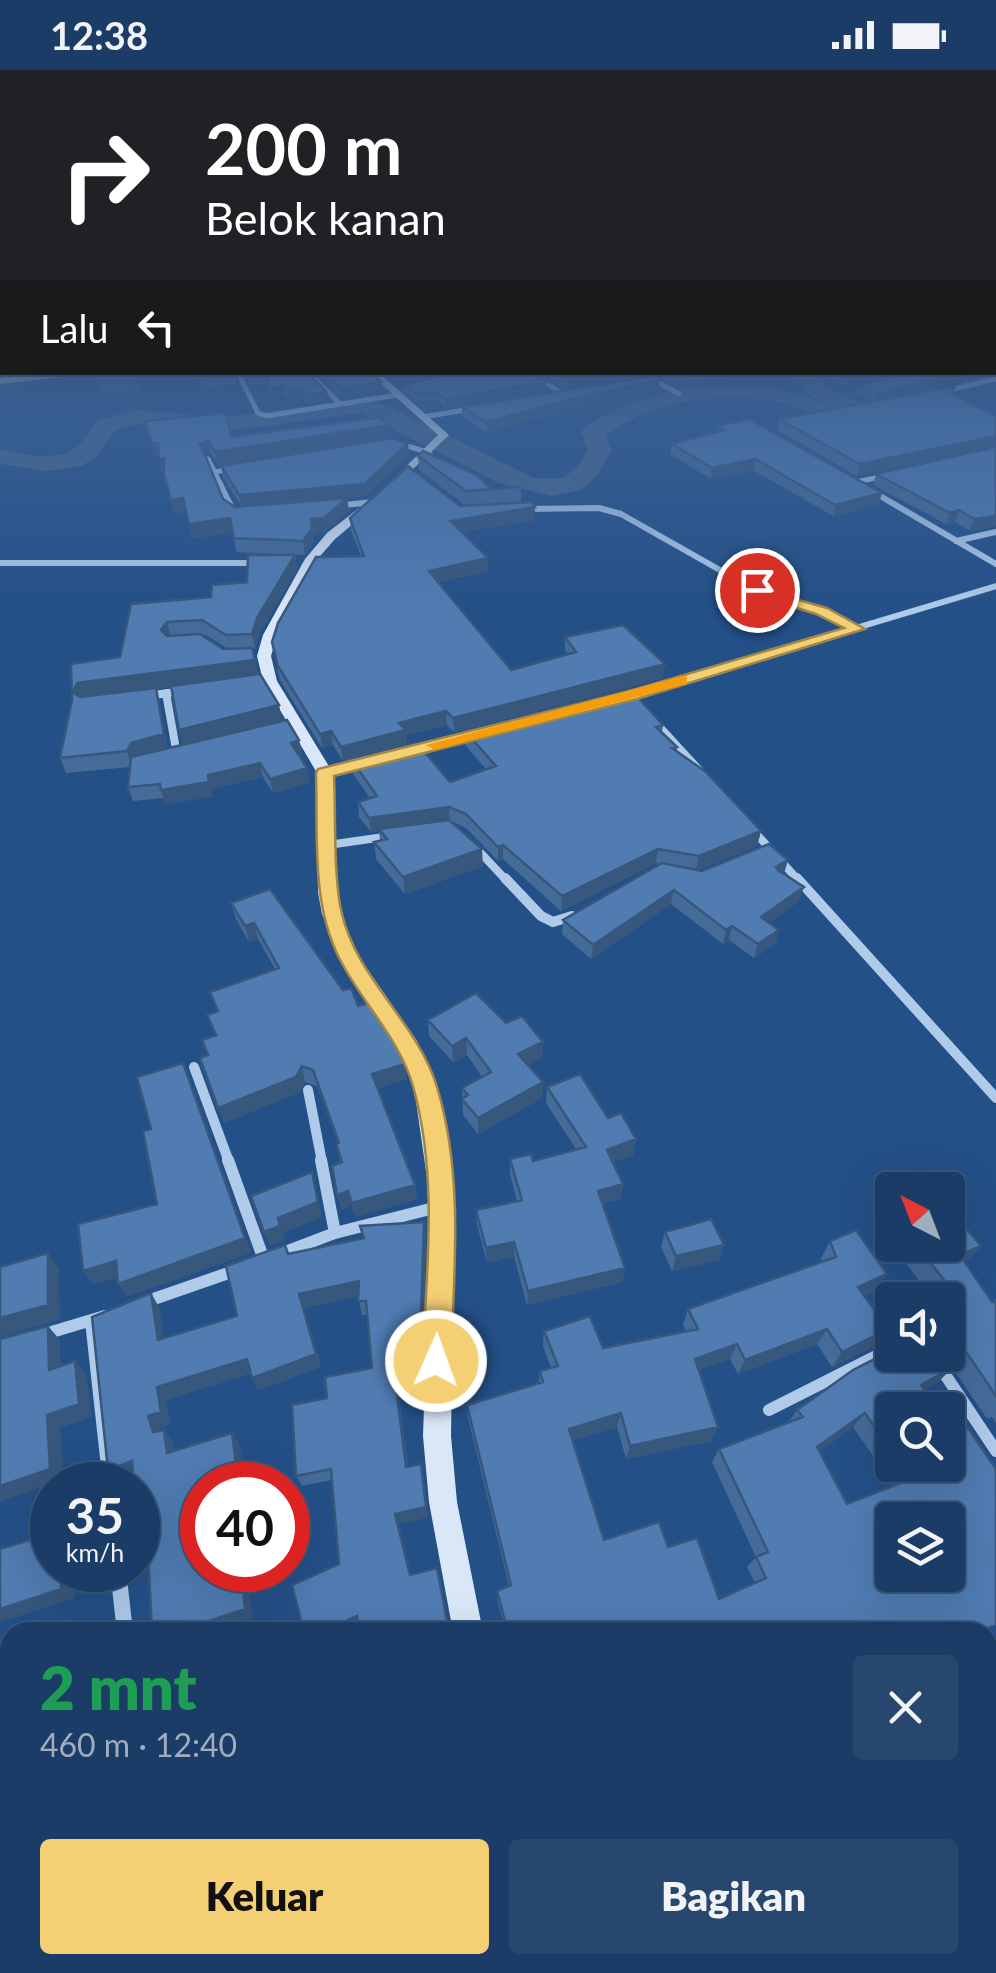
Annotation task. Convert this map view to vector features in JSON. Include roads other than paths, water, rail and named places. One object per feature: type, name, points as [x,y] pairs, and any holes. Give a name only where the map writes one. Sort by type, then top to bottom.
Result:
[{"type":"street","points":[[441,435],[416,475],[372,502],[299,562],[270,635],[257,656],[262,681],[289,728],[325,773],[327,892],[342,942],[410,1047],[425,1087],[443,1206],[437,1436],[443,1502],[466,1622]]},
{"type":"street","points":[[390,444],[436,446]]},
{"type":"street","points":[[208,459],[232,509],[245,514]]},
{"type":"street","points":[[214,472],[233,469]]},
{"type":"street","points":[[840,473],[996,564]]},
{"type":"street","points":[[856,482],[891,474]]},
{"type":"street","points":[[322,508],[372,502]]},
{"type":"street","points":[[506,510],[599,508],[621,514],[757,590],[821,611],[858,629]]},
{"type":"street","points":[[956,541],[996,532]]},
{"type":"street","points":[[0,563],[269,562]]},
{"type":"street","points":[[612,700],[996,586]]},
{"type":"street","points":[[134,698],[202,688]]},
{"type":"street","points":[[166,694],[177,756]]},
{"type":"street","points":[[632,695],[707,779]]},
{"type":"street","points":[[402,753],[478,734]]},
{"type":"street","points":[[158,760],[194,751]]},
{"type":"street","points":[[325,773],[382,758]]},
{"type":"street","points":[[744,821],[996,1098]]},
{"type":"street","points":[[328,845],[406,834]]},
{"type":"street","points":[[463,835],[542,916],[560,922],[581,911]]},
{"type":"street","points":[[753,855],[769,849]]},
{"type":"street","points":[[194,1066],[264,1260]]},
{"type":"street","points":[[308,1090],[334,1233]]},
{"type":"street","points":[[36,1337],[92,1321],[334,1233],[443,1206]]},
{"type":"street","points":[[92,1321],[107,1462]]},
{"type":"street","points":[[768,1410],[875,1356]]},
{"type":"street","points":[[943,1372],[996,1450]]},
{"type":"street","points":[[120,1592],[124,1622]]},
{"type":"waterway","points":[[0,456],[36,463],[73,461],[88,451],[99,435]]},
{"type":"waterway","points":[[425,435],[508,478],[551,488],[571,484],[587,472],[600,450],[594,435]]}]
